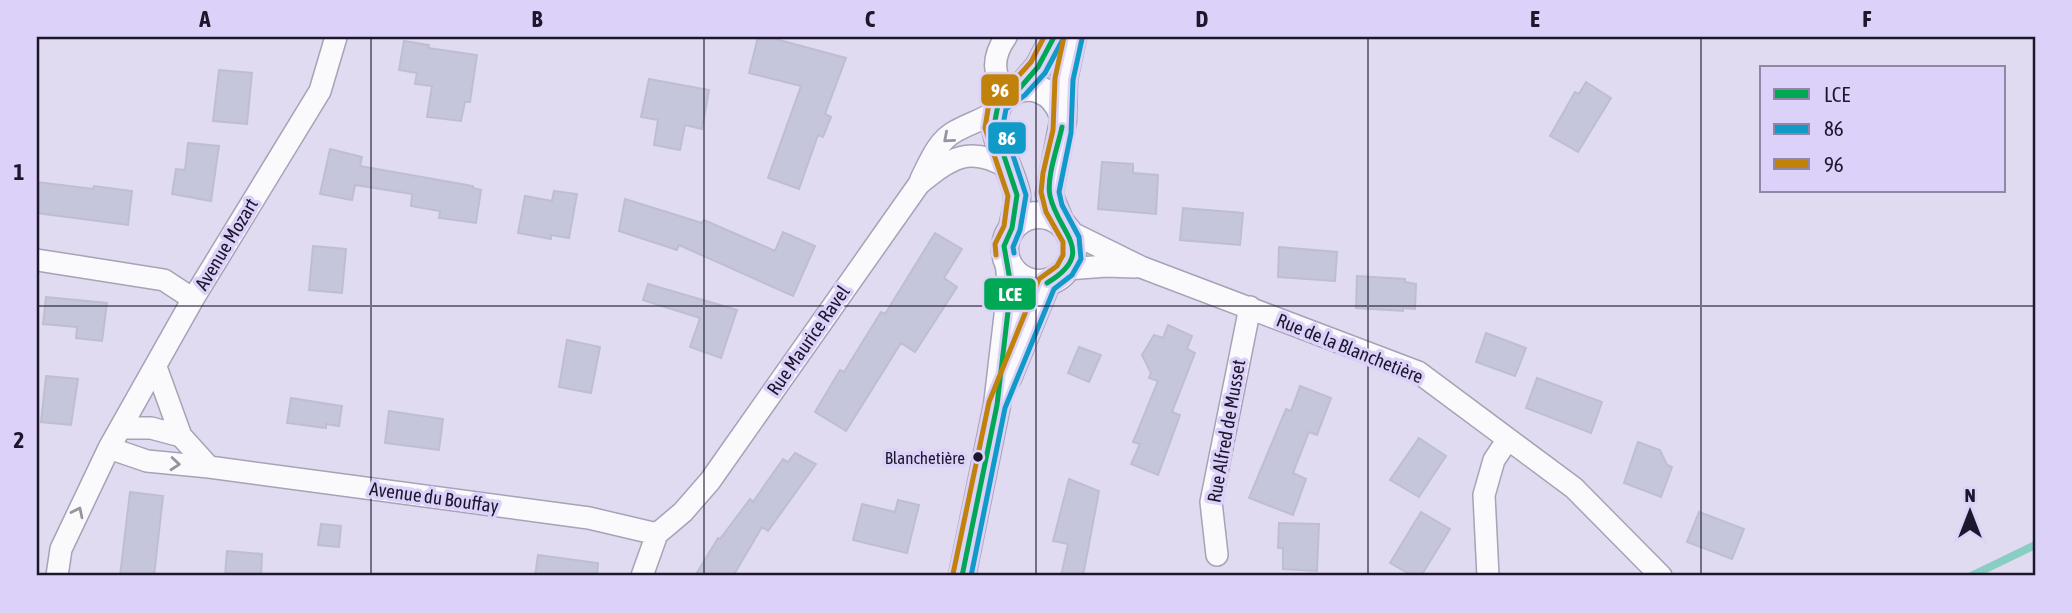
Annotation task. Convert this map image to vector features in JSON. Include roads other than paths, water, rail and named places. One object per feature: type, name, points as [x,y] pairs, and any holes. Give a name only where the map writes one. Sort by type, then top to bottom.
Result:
[{"type":"street","name":"Avenue Mozart","points":[[57,576],[61,549],[109,448],[193,299],[320,91],[336,37]]},
{"type":"street","points":[[1006,37],[999,47],[995,65],[996,76],[1007,99]]},
{"type":"street","points":[[919,184],[935,151],[948,135],[980,122],[1007,99],[1038,67],[1054,37]]},
{"type":"street","points":[[997,405],[1057,276],[1073,256],[1073,243],[1049,194],[1063,121],[1064,79],[1073,37]]},
{"type":"street","points":[[962,576],[997,405],[1011,286],[1004,247],[1012,228],[1017,195],[994,126],[1007,99],[1040,90],[1057,103],[1062,114]]},
{"type":"street","name":"Rue Maurice Ravel","points":[[642,576],[657,534],[682,512],[709,481],[919,184],[945,164],[967,156],[986,157],[1008,168]]},
{"type":"street","points":[[1012,228],[1020,220],[1041,215],[1065,227]]},
{"type":"street","name":"Rue de la Blanchetière","points":[[1065,227],[1141,267],[1418,372],[1574,488],[1661,576]]},
{"type":"street","points":[[37,260],[164,280],[193,299]]},
{"type":"street","points":[[1009,267],[1021,279],[1029,282],[1106,266],[1141,267]]},
{"type":"street","name":"Rue Alfred de Musset","points":[[1217,555],[1211,502],[1250,307]]},
{"type":"street","points":[[156,367],[181,436],[209,467]]},
{"type":"street","points":[[121,428],[151,428],[181,436]]},
{"type":"street","points":[[1488,576],[1484,495],[1494,460],[1508,439]]},
{"type":"street","name":"Avenue du Bouffay","points":[[109,448],[147,461],[589,517],[657,534]]},
{"type":"waterway","points":[[1971,576],[2035,545]]},
{"type":"place","name":"Blanchetière","points":[[978,457]]}]
